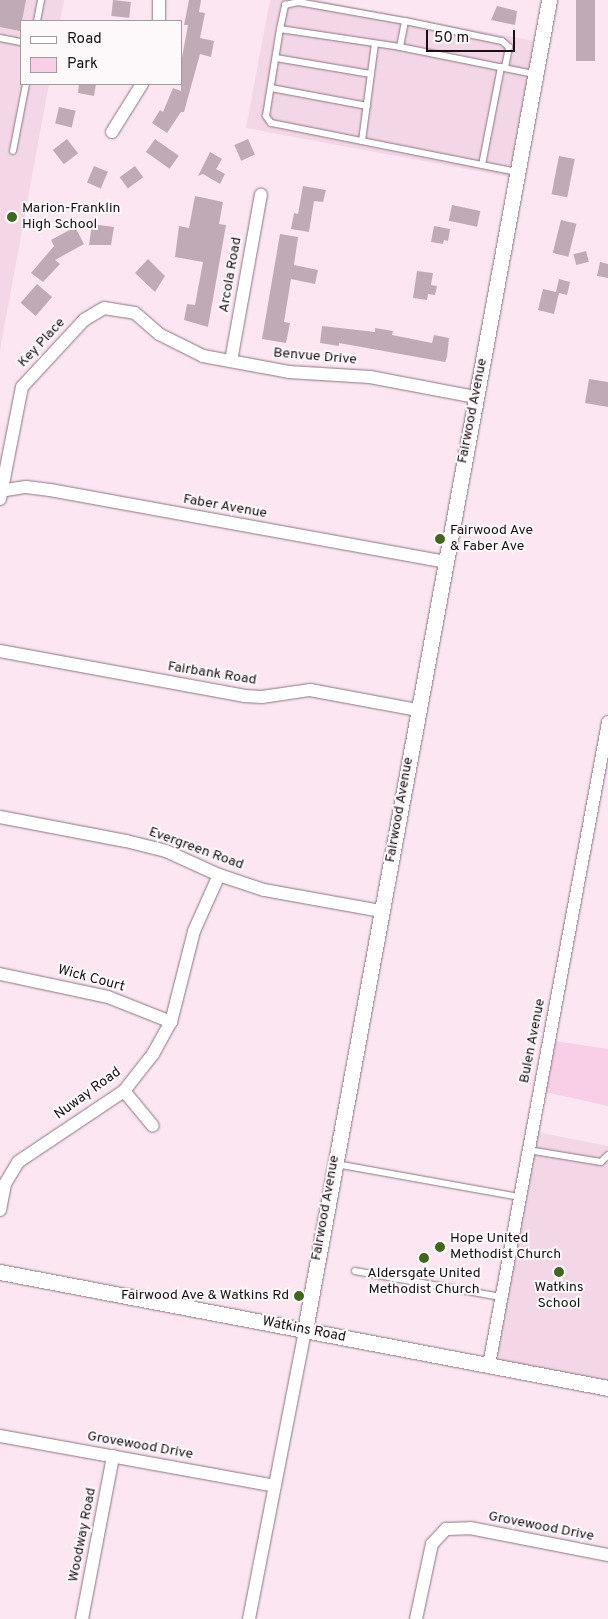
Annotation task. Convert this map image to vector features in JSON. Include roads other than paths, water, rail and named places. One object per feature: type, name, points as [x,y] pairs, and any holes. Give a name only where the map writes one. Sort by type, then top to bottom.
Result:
[{"type":"street","points":[[159,0],[159,20]]},
{"type":"street","name":"Fairwood Avenue","points":[[249,1619],[305,1330],[549,0]]},
{"type":"street","points":[[112,132],[141,85]]},
{"type":"street","name":"Arcola Road","points":[[231,361],[261,195]]},
{"type":"street","name":"Benvue Drive","points":[[104,308],[135,313],[178,346],[203,356],[289,372],[370,377],[476,397]]},
{"type":"street","name":"Key Place","points":[[0,493],[22,388],[84,320],[104,308]]},
{"type":"street","name":"Faber Avenue","points":[[0,493],[26,486],[445,562]]},
{"type":"street","name":"Fairbank Road","points":[[0,651],[244,696],[262,697],[310,690],[418,710]]},
{"type":"street","name":"Bulen Avenue","points":[[489,1365],[608,722]]},
{"type":"street","name":"Evergreen Road","points":[[0,817],[126,840],[166,851],[219,876],[264,890],[381,911]]},
{"type":"street","name":"Nuway Road","points":[[0,1210],[5,1184],[18,1162],[124,1091],[153,1054],[171,1022],[194,931],[219,876]]},
{"type":"street","name":"Wick Court","points":[[0,974],[108,997],[171,1022]]},
{"type":"street","points":[[124,1091],[153,1126]]},
{"type":"street","name":"Watkins Road","points":[[0,1272],[608,1388]]},
{"type":"street","name":"Grovewood Drive","points":[[0,1436],[274,1486]]},
{"type":"street","name":"Woodway Road","points":[[82,1619],[112,1456]]},
{"type":"street","name":"Grovewood Drive","points":[[416,1619],[428,1554],[438,1533],[454,1528],[470,1528],[608,1555]]},
{"type":"lane","points":[[37,20],[42,0]]},
{"type":"lane","points":[[482,165],[508,47],[502,41],[298,2],[285,5],[266,116],[271,123],[482,165],[518,172]]},
{"type":"lane","points":[[400,47],[405,21]]},
{"type":"lane","points":[[280,29],[400,47],[536,74]]},
{"type":"lane","points":[[0,38],[20,42]]},
{"type":"lane","points":[[362,141],[375,44]]},
{"type":"lane","points":[[276,58],[371,74]]},
{"type":"lane","points":[[13,151],[26,85]]},
{"type":"lane","points":[[271,88],[367,106]]},
{"type":"lane","points":[[528,1150],[601,1162],[608,1154]]},
{"type":"lane","points":[[334,1164],[520,1197]]},
{"type":"lane","points":[[355,1271],[502,1297]]},
{"type":"place","name":"Marion-Franklin High School","points":[[12,217]]},
{"type":"place","name":"Fairwood Ave & Faber Ave","points":[[440,539]]},
{"type":"place","name":"Hope United Methodist Church","points":[[440,1247]]},
{"type":"place","name":"Aldersgate United Methodist Church","points":[[424,1258]]},
{"type":"place","name":"Watkins School","points":[[559,1272]]},
{"type":"place","name":"Fairwood Ave & Watkins Rd","points":[[299,1296]]}]
